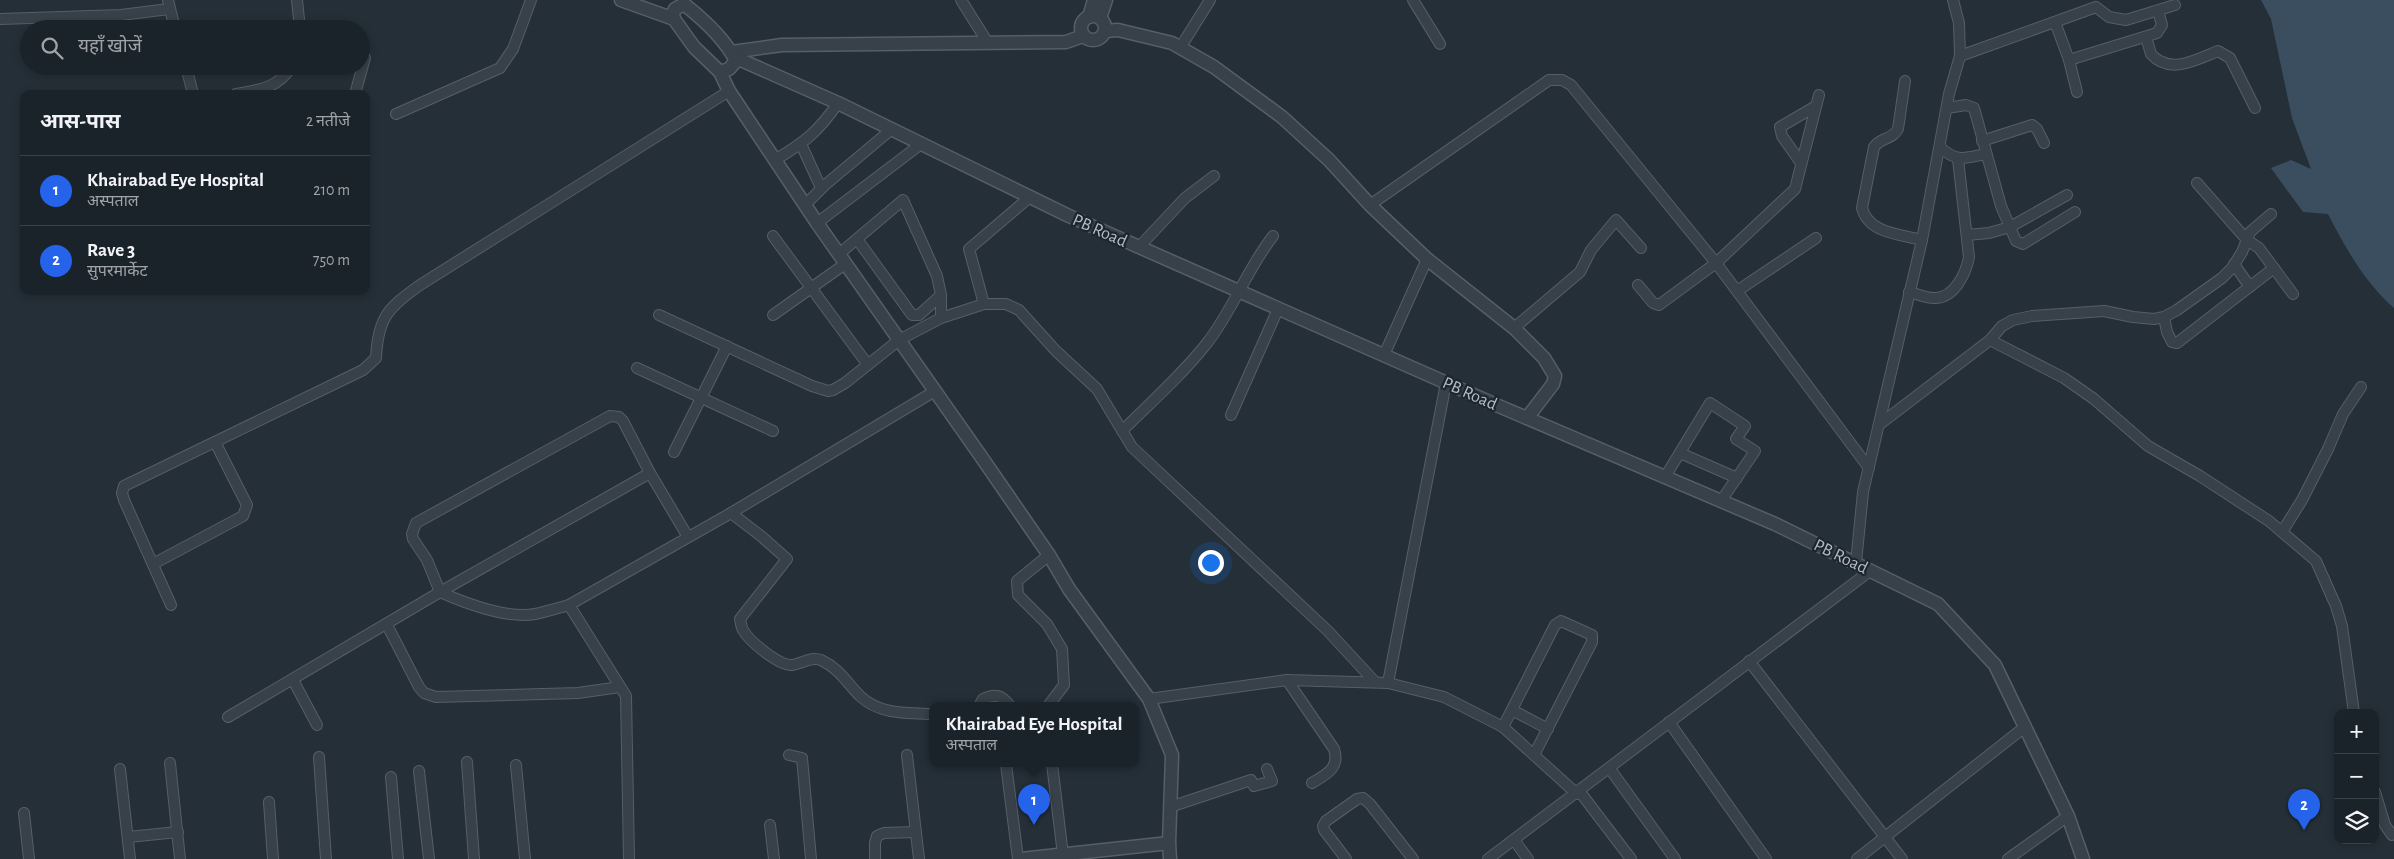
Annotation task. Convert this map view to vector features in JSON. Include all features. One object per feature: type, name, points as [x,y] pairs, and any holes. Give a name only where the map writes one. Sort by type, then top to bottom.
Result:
[{"type":"street","points":[[297,0],[299,20]]},
{"type":"street","points":[[396,114],[500,68],[513,49],[531,0]]},
{"type":"street","points":[[621,0],[677,6],[707,24],[736,61],[734,65],[720,72]]},
{"type":"street","points":[[961,0],[988,43]]},
{"type":"street","points":[[1094,0],[1094,17]]},
{"type":"street","points":[[1083,36],[1081,25],[1094,17],[1106,0]]},
{"type":"street","points":[[1180,48],[1210,0]]},
{"type":"street","points":[[1413,0],[1440,44]]},
{"type":"street","points":[[1856,564],[1862,497],[1922,240],[1946,108],[1960,56],[1958,23],[1954,0]]},
{"type":"street","points":[[1960,56],[2056,22],[2096,3],[2116,20],[2133,18],[2175,5]]},
{"type":"street","points":[[0,19],[121,15],[169,5],[173,20]]},
{"type":"street","points":[[677,6],[694,46],[720,72],[730,91],[816,223],[935,391],[1048,555],[1069,589],[1149,699],[1172,755],[1170,859]]},
{"type":"street","points":[[2069,60],[2157,33],[2161,29],[2162,22],[2158,11]]},
{"type":"street","points":[[733,55],[782,46],[1066,42],[1083,36],[1094,41],[1101,38],[1105,31],[1104,24],[1094,17]]},
{"type":"street","points":[[2056,22],[2069,60],[2077,92]]},
{"type":"street","points":[[1105,31],[1118,30],[1172,43],[1214,67],[1282,117],[1329,160],[1370,205],[1428,259],[1514,328],[1544,358],[1555,376],[1553,384],[1527,418]]},
{"type":"street","points":[[2146,37],[2151,54],[2160,62],[2170,66],[2182,64],[2218,51],[2223,52],[2230,58],[2255,108]]},
{"type":"street","name":"PB Road","points":[[733,55],[838,103],[1030,197],[1446,383],[1775,524],[1938,604],[1995,665],[2068,816],[2084,859]]},
{"type":"street","points":[[189,75],[193,90]]},
{"type":"street","points":[[262,90],[268,89],[282,80],[286,75]]},
{"type":"street","points":[[356,90],[360,75]]},
{"type":"street","points":[[1370,205],[1549,80],[1562,80],[1571,85],[1716,263],[1869,468]]},
{"type":"street","points":[[1906,81],[1898,129],[1895,135],[1881,140],[1874,147],[1862,208],[1864,217],[1871,225],[1922,240]]},
{"type":"street","points":[[171,605],[124,500],[122,493],[124,486],[363,370],[376,358],[379,329],[394,304],[420,285],[730,91]]},
{"type":"street","points":[[1638,285],[1653,303],[1659,305],[1716,263],[1791,195],[1795,189],[1819,95]]},
{"type":"street","points":[[775,160],[810,139],[838,103]]},
{"type":"street","points":[[1946,108],[1966,105],[1974,108],[2000,206],[2016,241],[2023,244],[2074,212]]},
{"type":"street","points":[[1801,163],[1782,136],[1780,127],[1816,106]]},
{"type":"street","points":[[1982,141],[2032,125],[2037,129],[2044,143]]},
{"type":"street","points":[[805,205],[821,188],[892,129]]},
{"type":"street","points":[[801,144],[821,188]]},
{"type":"street","points":[[816,223],[921,144]]},
{"type":"street","points":[[1940,147],[1948,155],[1958,159],[1986,154]]},
{"type":"street","points":[[1909,292],[1935,298],[1945,296],[1953,290],[1968,266],[1967,235],[1958,159]]},
{"type":"street","points":[[1140,247],[1185,198],[1214,176]]},
{"type":"street","points":[[2196,183],[2247,240],[2259,248],[2293,294]]},
{"type":"street","points":[[1967,235],[1989,233],[2010,227],[2067,195]]},
{"type":"street","points":[[984,304],[969,249],[1030,197]]},
{"type":"street","points":[[773,315],[811,288],[842,259],[857,239],[903,200],[937,276],[941,295],[941,318]]},
{"type":"street","points":[[1880,424],[1990,340],[2002,326],[2013,320],[2032,316],[2104,311],[2133,317],[2154,319],[2164,317],[2204,292],[2222,278],[2234,264],[2250,232],[2271,214]]},
{"type":"street","points":[[1514,328],[1580,272],[1591,250],[1616,220],[1641,248]]},
{"type":"street","points":[[773,236],[868,365]]},
{"type":"street","points":[[1122,431],[1206,344],[1228,312],[1263,249],[1273,236]]},
{"type":"street","points":[[1737,291],[1816,238]]},
{"type":"street","points":[[857,239],[912,315],[919,316],[941,295]]},
{"type":"street","points":[[1384,355],[1428,259]]},
{"type":"street","points":[[2234,264],[2250,287]]},
{"type":"street","points":[[2164,317],[2167,332],[2172,342],[2177,343],[2274,268]]},
{"type":"street","points":[[659,314],[812,386],[828,391],[845,383],[899,340],[941,318],[984,304],[1006,304],[1019,310],[1056,351],[1097,389],[1132,447],[1328,631],[1375,682]]},
{"type":"street","points":[[1231,416],[1278,309]]},
{"type":"street","points":[[1990,340],[2064,378],[2094,400],[2148,446],[2200,476],[2269,521],[2316,561],[2336,606],[2342,626],[2353,709]]},
{"type":"street","points":[[674,452],[727,346]]},
{"type":"street","points":[[636,368],[773,432]]},
{"type":"street","points":[[1388,683],[1446,383]]},
{"type":"street","points":[[2282,532],[2306,492],[2343,414],[2361,387]]},
{"type":"street","points":[[688,537],[650,473],[623,421],[619,417],[610,416],[416,523],[412,534],[427,560],[440,592],[467,604],[493,611],[533,614],[569,605],[731,513],[935,391]]},
{"type":"street","points":[[1665,477],[1710,403],[1745,426],[1736,439],[1755,451],[1722,501]]},
{"type":"street","points":[[153,564],[243,516],[246,512],[247,505],[214,442]]},
{"type":"street","points":[[1680,453],[1737,478]]},
{"type":"street","points":[[228,717],[387,625],[440,592],[650,473]]},
{"type":"street","points":[[731,513],[787,559],[740,620],[742,630],[750,639],[782,664],[792,665],[818,659],[835,667],[861,697],[877,708],[899,713],[929,714]]},
{"type":"street","points":[[1048,555],[1017,581],[1016,586],[1018,595],[1047,624],[1062,649],[1064,685],[1051,702]]},
{"type":"street","points":[[1488,859],[1610,769],[1870,570]]},
{"type":"street","points":[[569,605],[626,696],[629,859]]},
{"type":"street","points":[[1503,727],[1555,625],[1561,621],[1592,635],[1592,642],[1534,755]]},
{"type":"street","points":[[387,625],[418,687],[436,697],[578,694],[620,687]]},
{"type":"street","points":[[1749,661],[1902,859]]},
{"type":"street","points":[[292,680],[317,725]]},
{"type":"street","points":[[1149,699],[1287,680],[1388,683],[1444,697],[1503,727],[1578,793],[1631,859]]},
{"type":"street","points":[[1287,680],[1334,749],[1335,765],[1329,772],[1312,783]]},
{"type":"street","points":[[982,702],[997,695],[1004,698],[1007,702]]},
{"type":"street","points":[[1512,710],[1548,729]]},
{"type":"street","points":[[1669,722],[1766,859]]},
{"type":"street","points":[[1857,859],[2026,726]]},
{"type":"street","points":[[907,755],[919,859]]},
{"type":"street","points":[[789,756],[802,758],[811,859]]},
{"type":"street","points":[[319,757],[326,859]]},
{"type":"street","points":[[467,762],[474,859]]},
{"type":"street","points":[[170,763],[180,859]]},
{"type":"street","points":[[516,764],[525,859]]},
{"type":"street","points":[[1006,767],[1020,859],[1169,843]]},
{"type":"street","points":[[1052,767],[1063,854]]},
{"type":"street","points":[[1170,807],[1251,780],[1254,786],[1272,781],[1267,769]]},
{"type":"street","points":[[1610,769],[1674,859]]},
{"type":"street","points":[[120,770],[130,859]]},
{"type":"street","points":[[419,771],[429,859]]},
{"type":"street","points":[[391,777],[398,859]]},
{"type":"street","points":[[1346,859],[1324,830],[1324,826],[1326,821],[1357,799],[1363,798],[1370,804],[1413,859]]},
{"type":"street","points":[[2377,799],[2385,825],[2393,838]]},
{"type":"street","points":[[269,802],[273,859]]},
{"type":"street","points":[[24,813],[29,859]]},
{"type":"street","points":[[2008,859],[2068,816]]},
{"type":"street","points":[[770,825],[774,859]]},
{"type":"street","points":[[128,837],[178,832]]},
{"type":"street","points":[[875,859],[877,836],[884,833],[916,832]]},
{"type":"street","points":[[1514,840],[1528,859]]},
{"type":"water","points":[[2261,0],[2394,0],[2394,308],[2365,276],[2328,214],[2303,212],[2271,168],[2291,160],[2311,169],[2292,118],[2271,19]]},
{"type":"place","name":"Khairabad Eye Hospital","points":[[1034,825]]},
{"type":"place","name":"Rave 3","points":[[2304,830]]}]
